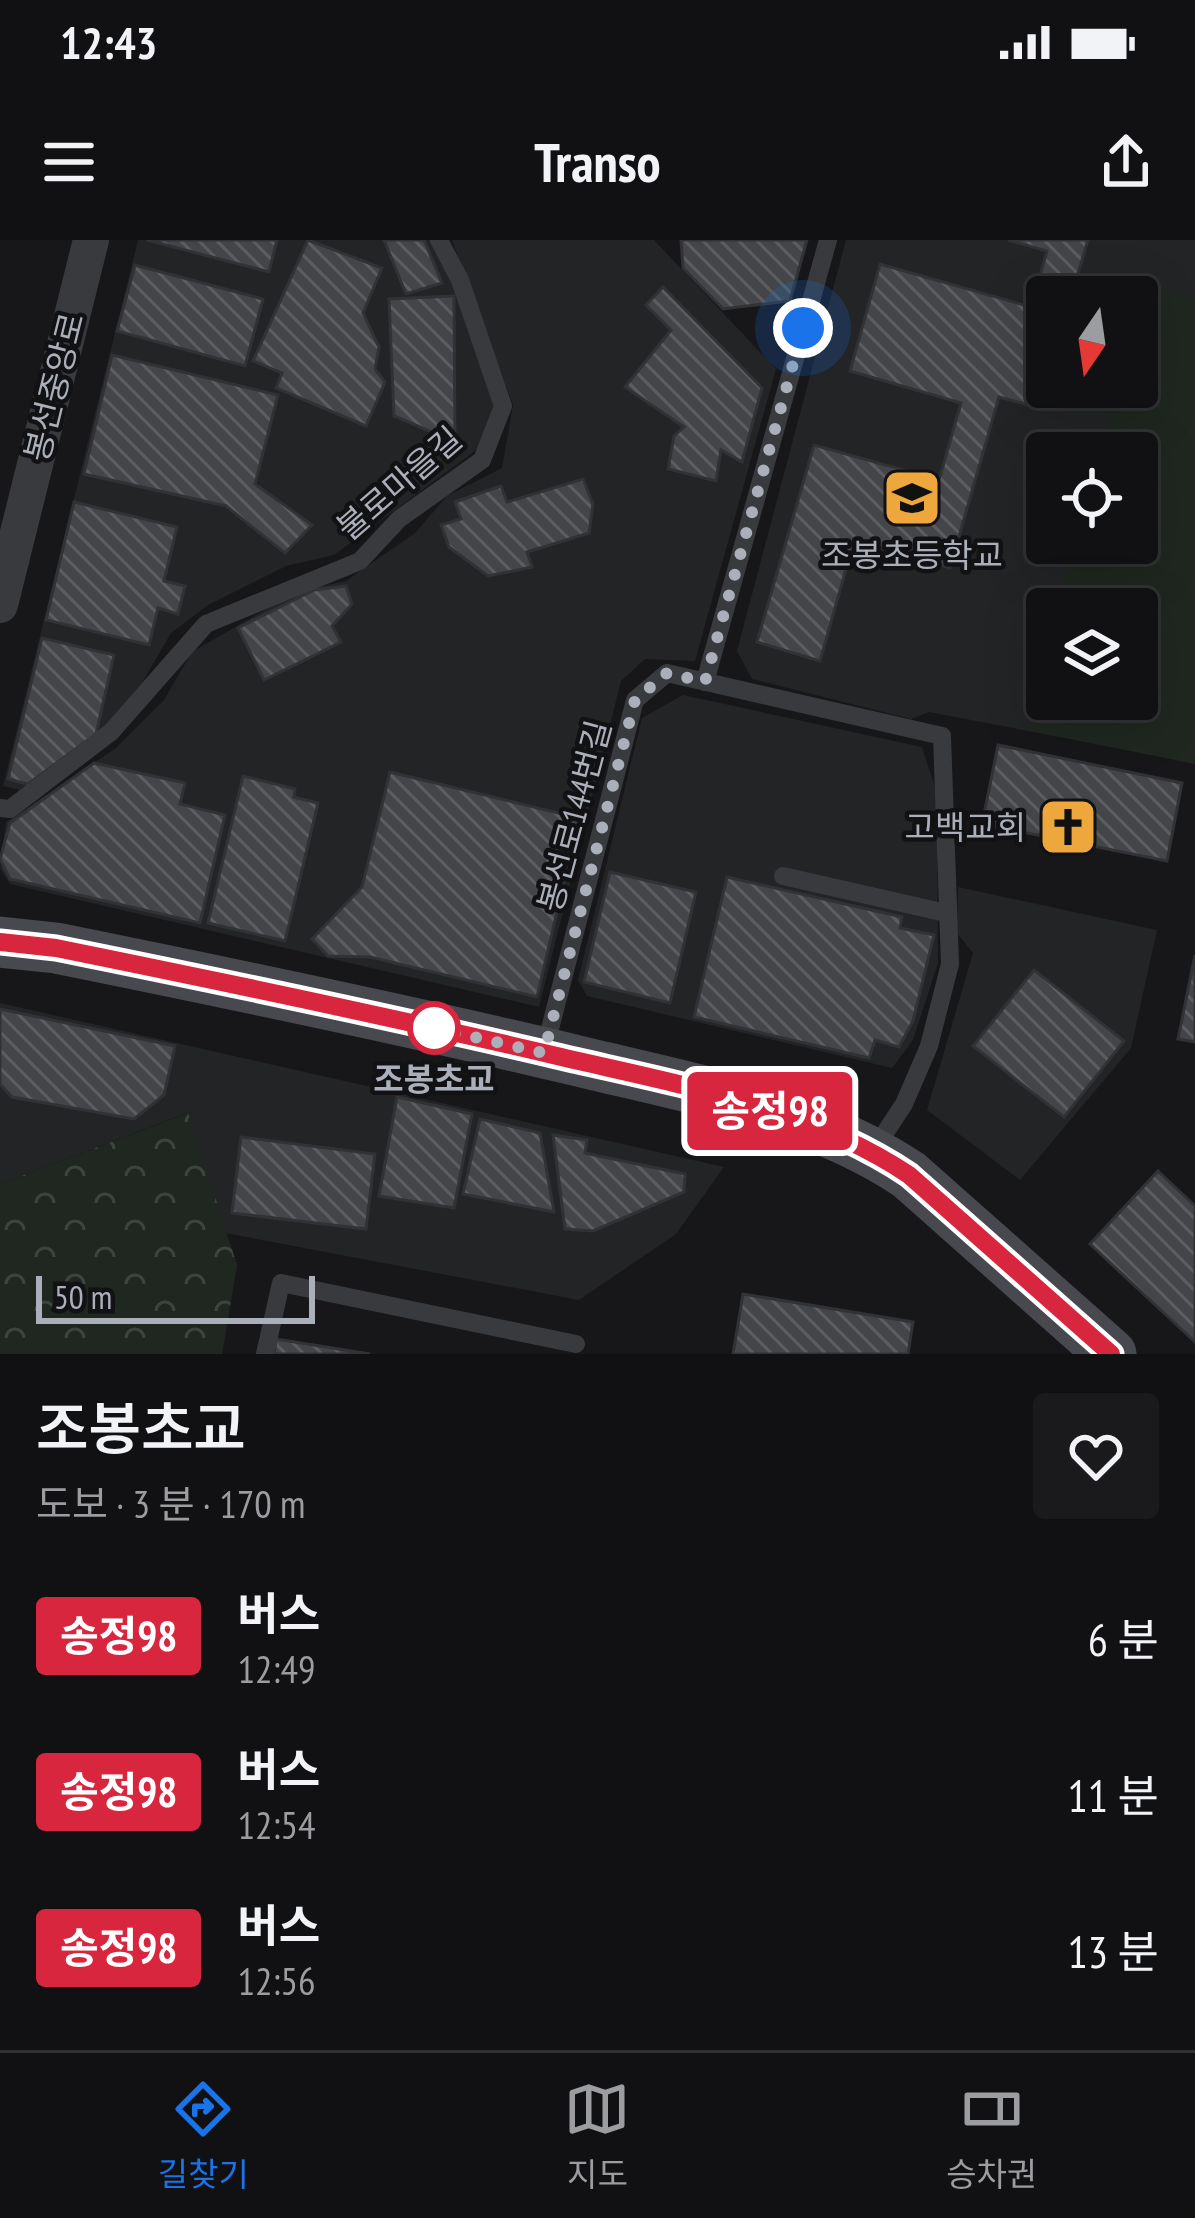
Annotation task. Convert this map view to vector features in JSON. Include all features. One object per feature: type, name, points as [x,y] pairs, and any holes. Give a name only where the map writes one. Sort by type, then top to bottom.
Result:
[{"type":"main road","points":[[0,942],[172,971],[544,1053],[795,1118],[873,1151],[987,1239],[1111,1354]]},
{"type":"street","name":"봉선중앙로","points":[[0,605],[91,240]]},
{"type":"lane","name":"불로마을길","points":[[0,808],[10,809],[111,732],[206,624],[360,561],[399,519],[482,460],[502,406],[460,280],[439,240]]},
{"type":"lane","points":[[705,682],[828,240]]},
{"type":"lane","name":"봉선로144번길","points":[[544,1053],[635,700],[667,673],[942,736],[950,964],[929,1046],[904,1105],[873,1151]]},
{"type":"lane","points":[[783,876],[946,913]]},
{"type":"lane","points":[[265,1354],[280,1282],[576,1344]]},
{"type":"shaded area","points":[[138,240],[431,240],[447,268],[495,405],[479,448],[334,555],[286,566],[208,605],[171,633],[142,683],[96,736],[24,791],[3,786]]},
{"type":"shaded area","points":[[452,240],[654,240],[776,369],[695,661],[645,659],[621,681],[539,1007],[10,884],[0,868],[6,822],[116,748],[164,700],[192,652],[296,592],[346,581],[415,533],[447,496],[502,468],[513,405]]},
{"type":"shaded area","name":"조봉초등학교","points":[[846,240],[1195,240],[1195,763],[929,712],[911,719],[752,679],[737,651]]},
{"type":"shaded area","points":[[683,695],[922,747],[937,793],[938,963],[913,1040],[892,1068],[587,996],[578,980],[642,718]]},
{"type":"shaded area","points":[[958,887],[1157,930],[1131,1048],[1020,1180],[927,1110],[973,953],[957,933]]},
{"type":"shaded area","points":[[0,1003],[724,1167],[676,1234],[579,1300],[225,1233],[187,1113],[0,1184]]},
{"type":"green space","points":[[1158,289],[1195,299],[1195,764],[1026,730],[1029,720],[1158,720],[1158,588],[1063,588],[1070,564],[1158,564],[1158,432],[1105,432],[1111,408],[1158,408]]},
{"type":"green space","points":[[188,1113],[237,1265],[222,1354],[0,1354],[0,1184]]},
{"type":"building","points":[[147,240],[277,240],[269,272]]},
{"type":"building","points":[[308,240],[382,268],[363,313],[379,347],[375,369],[385,382],[366,426],[276,388],[282,373],[253,361]]},
{"type":"building","points":[[384,240],[424,240],[442,283],[406,294]]},
{"type":"building","points":[[681,240],[807,240],[790,301],[723,309],[683,268]]},
{"type":"building","points":[[1008,240],[1088,240],[1077,276],[1040,276],[1047,251]]},
{"type":"building","points":[[880,264],[1026,306],[1026,404],[999,397],[950,568],[854,541],[820,661],[757,642],[814,445],[939,480],[961,403],[850,371]]},
{"type":"building","points":[[135,265],[263,299],[245,366],[117,331]]},
{"type":"building","points":[[663,287],[762,388],[742,462],[721,450],[716,481],[668,469],[674,436],[684,427],[625,387],[671,330],[646,305]]},
{"type":"building","points":[[454,296],[455,442],[394,416],[389,299]]},
{"type":"building","points":[[112,355],[278,395],[255,484],[312,525],[285,553],[226,506],[84,474]]},
{"type":"building","points":[[583,479],[593,504],[589,533],[527,552],[532,567],[488,576],[449,547],[441,525],[461,519],[455,502],[501,486],[507,502]]},
{"type":"building","points":[[74,502],[177,527],[164,581],[185,586],[178,614],[158,608],[149,645],[46,620]]},
{"type":"building","points":[[346,586],[352,604],[332,626],[341,642],[264,680],[238,628],[314,590]]},
{"type":"building","points":[[42,638],[114,655],[96,734],[28,784],[8,779]]},
{"type":"building","points":[[998,745],[1182,783],[1167,861],[982,824]]},
{"type":"building","points":[[94,763],[185,783],[180,804],[225,815],[200,923],[10,879],[0,859],[10,823]]},
{"type":"building","points":[[390,772],[579,818],[537,997],[370,957],[328,956],[312,939],[362,887]]},
{"type":"building","points":[[243,776],[295,789],[294,797],[318,803],[285,941],[208,923]]},
{"type":"building","points":[[610,872],[696,892],[670,1003],[584,982]]},
{"type":"building","points":[[727,877],[902,917],[900,928],[934,935],[913,1021],[899,1047],[875,1040],[869,1058],[694,1017]]},
{"type":"building","points":[[1195,955],[1195,1042],[1178,1039]]},
{"type":"building","points":[[1034,970],[1124,1041],[1064,1117],[973,1046]]},
{"type":"building","points":[[0,1009],[175,1046],[164,1095],[134,1119],[12,1097],[0,1084]]},
{"type":"building","points":[[397,1097],[472,1114],[454,1208],[379,1196]]},
{"type":"building","points":[[480,1119],[540,1133],[554,1212],[463,1194]]},
{"type":"building","points":[[553,1135],[587,1140],[585,1153],[685,1174],[684,1192],[593,1231],[565,1229]]},
{"type":"building","points":[[241,1137],[375,1154],[366,1229],[232,1213]]},
{"type":"building","points":[[1158,1171],[1195,1206],[1195,1342],[1090,1244]]},
{"type":"building","points":[[743,1294],[913,1322],[908,1354],[733,1354]]},
{"type":"building","points":[[276,1339],[370,1354],[274,1354]]},
{"type":"bus line","name":"송정98","points":[[0,942],[56,948],[434,1028],[795,1118],[873,1151],[909,1175],[987,1239],[1111,1354]]},
{"type":"place","name":"조봉초등학교","points":[[912,498]]},
{"type":"place","name":"고백교회","points":[[1068,827]]},
{"type":"place","name":"조봉초교","points":[[434,1028]]},
{"type":"route","points":[[434,1028],[544,1053],[635,700],[667,673],[705,682],[803,328]]}]
